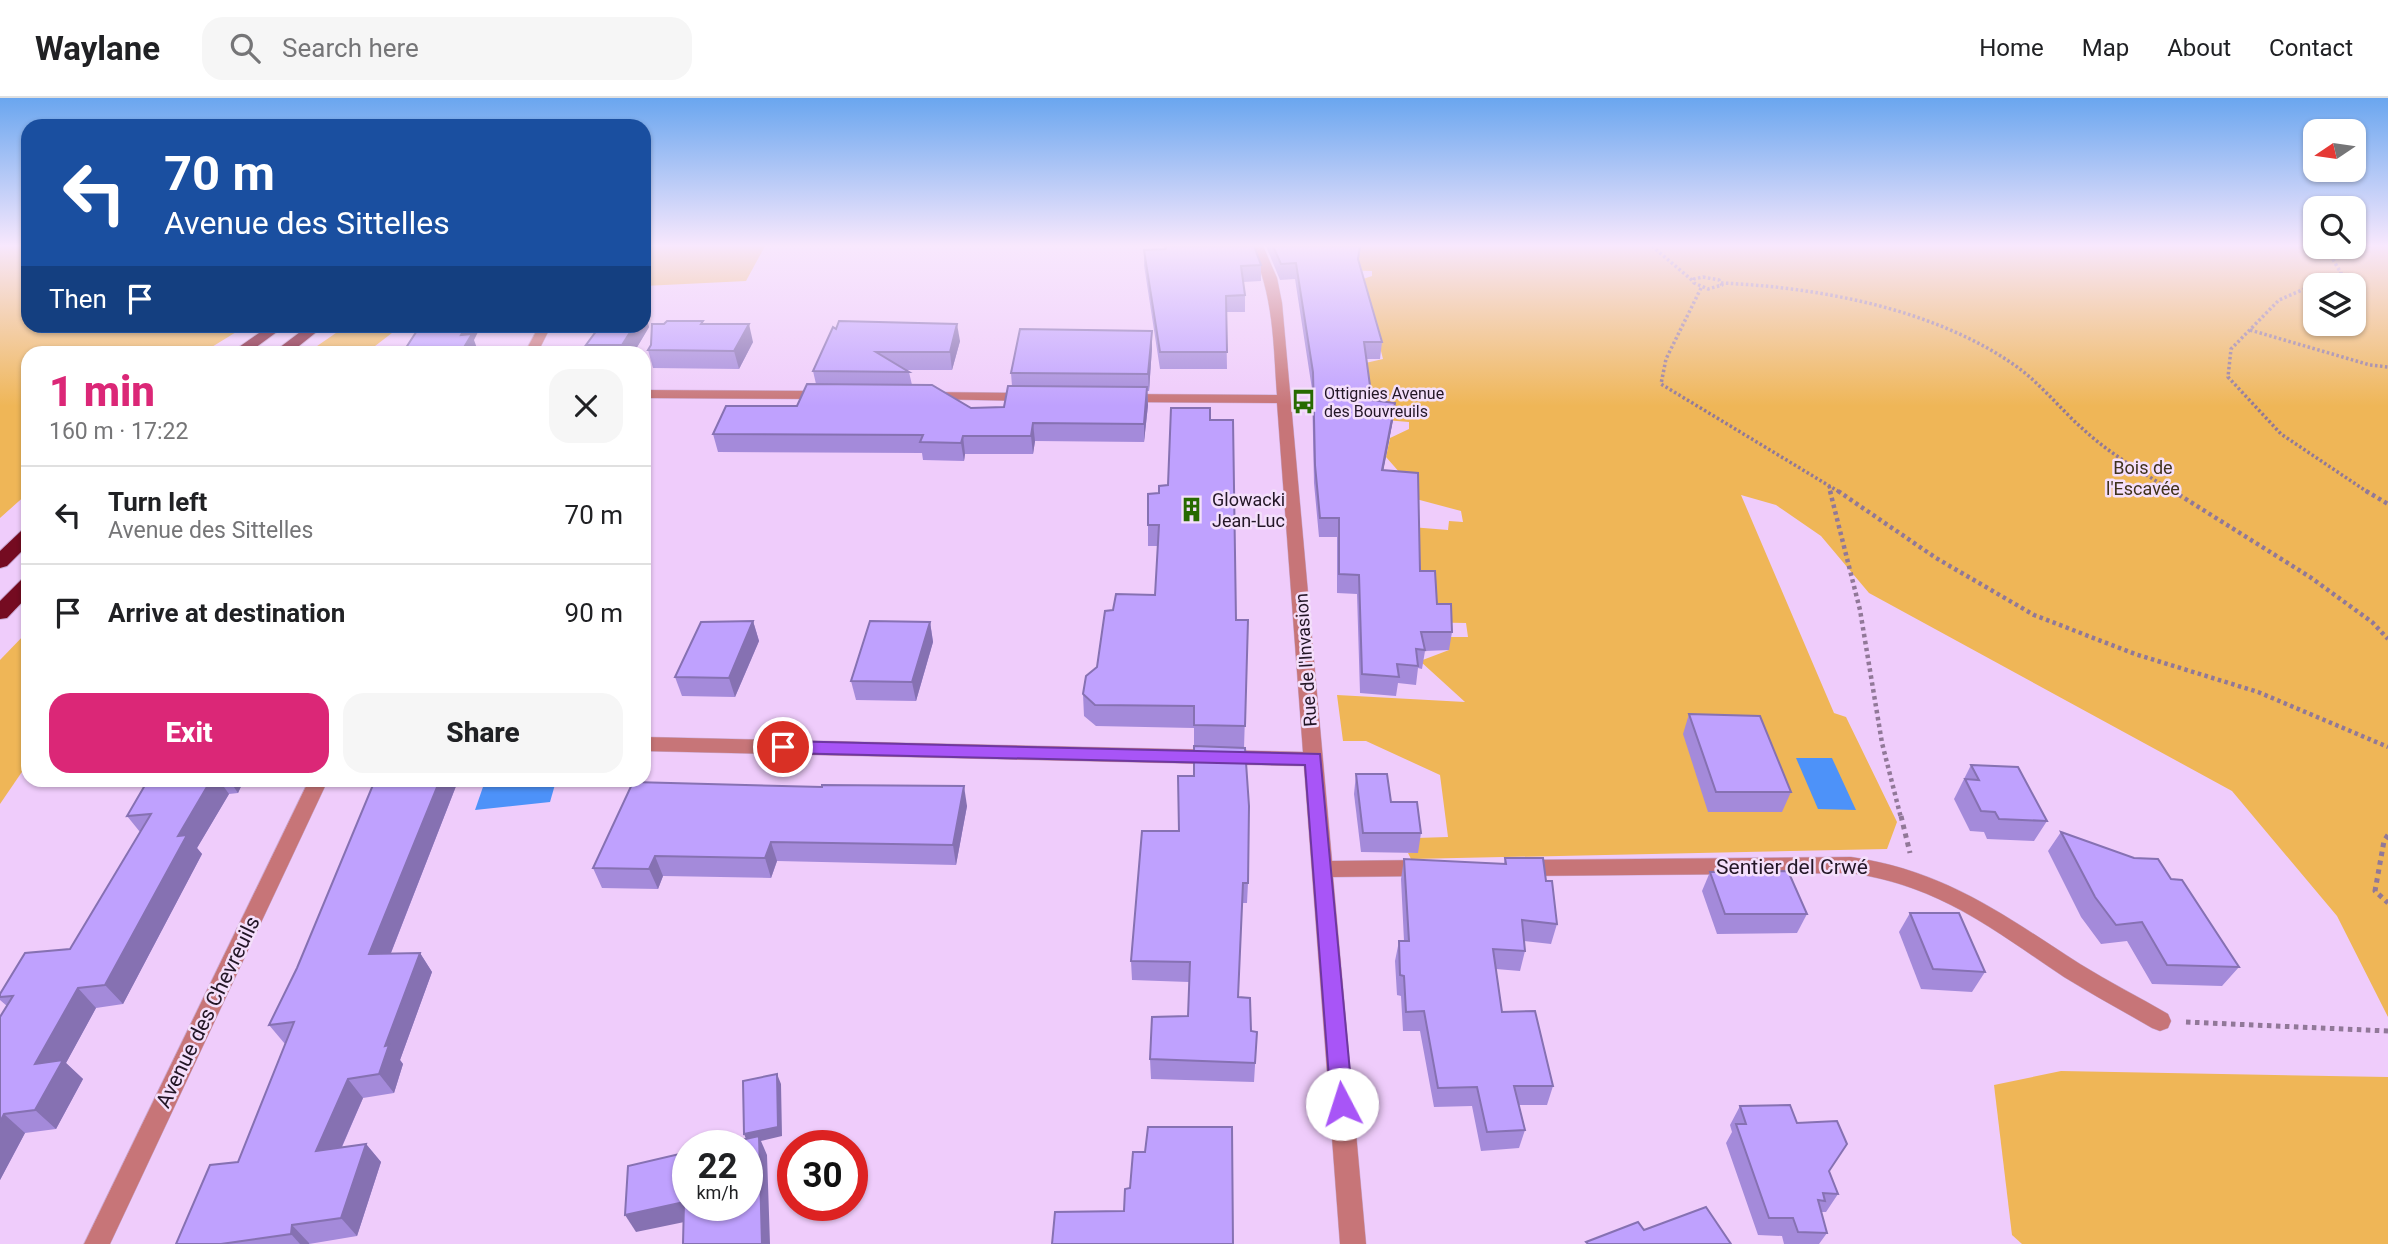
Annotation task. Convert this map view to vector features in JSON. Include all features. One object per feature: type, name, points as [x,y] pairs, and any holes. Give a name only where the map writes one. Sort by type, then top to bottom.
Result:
[{"type":"highway","points":[[248,346],[268,333]]},
{"type":"highway","points":[[289,346],[307,333]]},
{"type":"highway","points":[[0,562],[21,542]]},
{"type":"highway","points":[[0,613],[21,591]]},
{"type":"street","name":"Rue de l'Invasion","points":[[1275,299],[1353,1244]]},
{"type":"street","points":[[651,394],[839,396]]},
{"type":"street","points":[[909,396],[1048,397]]},
{"type":"street","points":[[1104,398],[1285,399]]},
{"type":"street","points":[[651,744],[1314,759]]},
{"type":"street","name":"Avenue des Chevreuils","points":[[97,1244],[317,787]]},
{"type":"street","name":"Sentier del Crwé","points":[[1504,868],[1851,865],[1882,868],[1917,877],[1959,897],[2079,974],[2160,1021]]},
{"type":"street","points":[[1323,869],[1448,868]]},
{"type":"path","points":[[1696,299],[1667,359],[1661,384],[1829,485],[1936,558],[2034,615],[2135,654],[2258,692],[2388,747]]},
{"type":"path","points":[[1848,299],[1950,333],[1997,354],[2032,378],[2098,442],[2296,565],[2388,639]]},
{"type":"path","points":[[2279,299],[2231,349],[2228,377],[2250,408],[2287,442],[2388,504]]},
{"type":"path","points":[[2250,330],[2370,365],[2388,367]]},
{"type":"path","points":[[1829,485],[1860,610],[1882,743],[1917,877]]},
{"type":"path","points":[[2388,835],[2384,841],[2375,891],[2388,904]]},
{"type":"path","points":[[2160,1021],[2388,1031]]},
{"type":"green space","points":[[0,299],[21,299],[21,333],[235,333],[213,346],[21,346],[21,499],[0,518]]},
{"type":"green space","name":"Bois de l'Escavée","points":[[1368,299],[2303,299],[2303,336],[2366,336],[2366,299],[2388,299],[2388,1017],[2337,916],[2232,791],[1869,593],[1821,536],[1776,505],[1741,495],[1834,713],[1846,717],[1897,822],[1887,849],[1411,859],[1408,853],[1418,852],[1416,838],[1448,837],[1440,775],[1366,741],[1343,741],[1337,695],[1465,702],[1420,661],[1449,650],[1449,637],[1468,637],[1466,623],[1412,622],[1417,575],[1411,527],[1448,530],[1449,521],[1463,522],[1461,511],[1416,499],[1415,490],[1386,457],[1390,438],[1409,429],[1409,422],[1385,420],[1365,407],[1361,364],[1383,359]]},
{"type":"green space","points":[[336,333],[392,333],[375,346],[317,346]]},
{"type":"green space","points":[[21,638],[21,773],[0,804],[0,660]]},
{"type":"green space","points":[[2061,1071],[2388,1077],[2388,1244],[2022,1244],[2012,1235],[1994,1085]]},
{"type":"water","points":[[1796,758],[1832,758],[1856,810],[1818,809]]},
{"type":"water","points":[[483,787],[554,787],[550,802],[475,810]]},
{"type":"building","points":[[1152,299],[1226,299],[1227,352],[1160,352]]},
{"type":"building","points":[[1302,299],[1370,299],[1382,342],[1364,342],[1372,400],[1395,403],[1382,470],[1418,473],[1420,571],[1435,571],[1437,604],[1451,604],[1452,632],[1421,632],[1425,650],[1416,649],[1418,666],[1397,664],[1399,677],[1362,674],[1359,575],[1339,574],[1339,518],[1320,518],[1315,465],[1313,372]]},
{"type":"building","points":[[667,321],[703,321],[701,324],[749,324],[734,351],[651,350],[652,324],[664,324]]},
{"type":"building","points":[[839,321],[957,324],[950,352],[876,352],[909,372],[813,371],[833,327],[836,329]]},
{"type":"building","points":[[1020,329],[1152,331],[1148,374],[1011,373]]},
{"type":"building","points":[[416,333],[472,334],[465,346],[407,346]]},
{"type":"building","points":[[595,333],[630,333],[622,345],[586,345]]},
{"type":"building","points":[[807,384],[932,385],[971,408],[1004,407],[1008,386],[1147,387],[1144,424],[1033,423],[1031,436],[963,436],[961,443],[920,442],[923,435],[713,434],[726,406],[797,406]]},
{"type":"building","points":[[1171,408],[1210,408],[1210,420],[1233,420],[1236,620],[1248,620],[1245,726],[1194,725],[1194,706],[1095,705],[1083,694],[1086,676],[1097,667],[1105,611],[1113,610],[1116,594],[1155,595],[1159,525],[1148,525],[1148,494],[1159,493],[1159,486],[1168,485]]},
{"type":"building","points":[[753,621],[729,678],[675,677],[701,622]]},
{"type":"building","points":[[870,621],[930,622],[912,682],[851,681]]},
{"type":"building","points":[[1689,714],[1760,716],[1791,792],[1716,792]]},
{"type":"building","points":[[1194,746],[1245,748],[1249,806],[1248,883],[1243,883],[1238,997],[1250,998],[1251,1031],[1257,1032],[1255,1063],[1150,1059],[1152,1017],[1188,1016],[1190,962],[1131,961],[1142,831],[1179,831],[1178,776],[1194,776]]},
{"type":"building","points":[[1971,765],[2018,767],[2047,821],[1999,819],[1995,812],[1981,811],[1965,779],[1979,780]]},
{"type":"building","points":[[1356,774],[1387,774],[1391,802],[1417,802],[1421,833],[1363,833]]},
{"type":"building","points":[[651,782],[822,787],[964,786],[953,845],[771,842],[765,858],[655,856],[649,869],[593,868],[631,787],[651,787]]},
{"type":"building","points":[[144,787],[207,787],[178,836],[187,835],[105,985],[78,988],[35,1064],[63,1060],[35,1110],[4,1114],[0,1122],[0,1017],[13,996],[0,997],[0,994],[25,953],[70,949],[151,814],[127,816]]},
{"type":"building","points":[[372,787],[437,787],[369,954],[420,953],[385,1046],[389,1045],[379,1074],[348,1079],[316,1151],[366,1144],[341,1218],[292,1225],[291,1234],[221,1244],[176,1244],[210,1165],[238,1162],[294,1022],[269,1025],[297,968]]},
{"type":"building","points":[[2061,832],[2134,858],[2158,859],[2171,879],[2182,880],[2239,967],[2167,965],[2142,922],[2116,925],[2095,897]]},
{"type":"building","points":[[1505,858],[1543,858],[1546,881],[1552,881],[1557,924],[1522,920],[1525,951],[1493,949],[1502,1012],[1535,1011],[1553,1086],[1514,1086],[1525,1130],[1487,1132],[1477,1087],[1438,1088],[1424,1011],[1406,1012],[1404,976],[1400,975],[1399,941],[1409,941],[1404,859],[1506,864]]},
{"type":"building","points":[[1788,871],[1807,914],[1725,914],[1710,872]]},
{"type":"building","points":[[1910,913],[1959,913],[1985,972],[1933,969]]},
{"type":"building","points":[[777,1074],[778,1127],[744,1130],[743,1081]]},
{"type":"building","points":[[1790,1105],[1797,1123],[1837,1121],[1847,1144],[1829,1171],[1838,1194],[1823,1193],[1825,1201],[1818,1200],[1827,1233],[1798,1232],[1793,1218],[1769,1218],[1736,1124],[1746,1124],[1740,1106]]},
{"type":"building","points":[[1148,1127],[1232,1127],[1233,1244],[1052,1244],[1055,1212],[1124,1211],[1125,1189],[1130,1188],[1133,1152],[1145,1152]]},
{"type":"building","points":[[672,1156],[672,1205],[625,1215],[628,1166]]},
{"type":"building","points":[[1706,1207],[1731,1244],[1586,1242],[1638,1222],[1644,1230]]},
{"type":"building","points":[[684,1221],[761,1221],[762,1244],[683,1244]]},
{"type":"place","name":"Ottignies Avenue des Bouvreuils","points":[[1304,402]]},
{"type":"place","name":"Glowacki Jean-Luc","points":[[1192,510]]},
{"type":"route","points":[[783,747],[1314,759],[1342,1104]]}]
